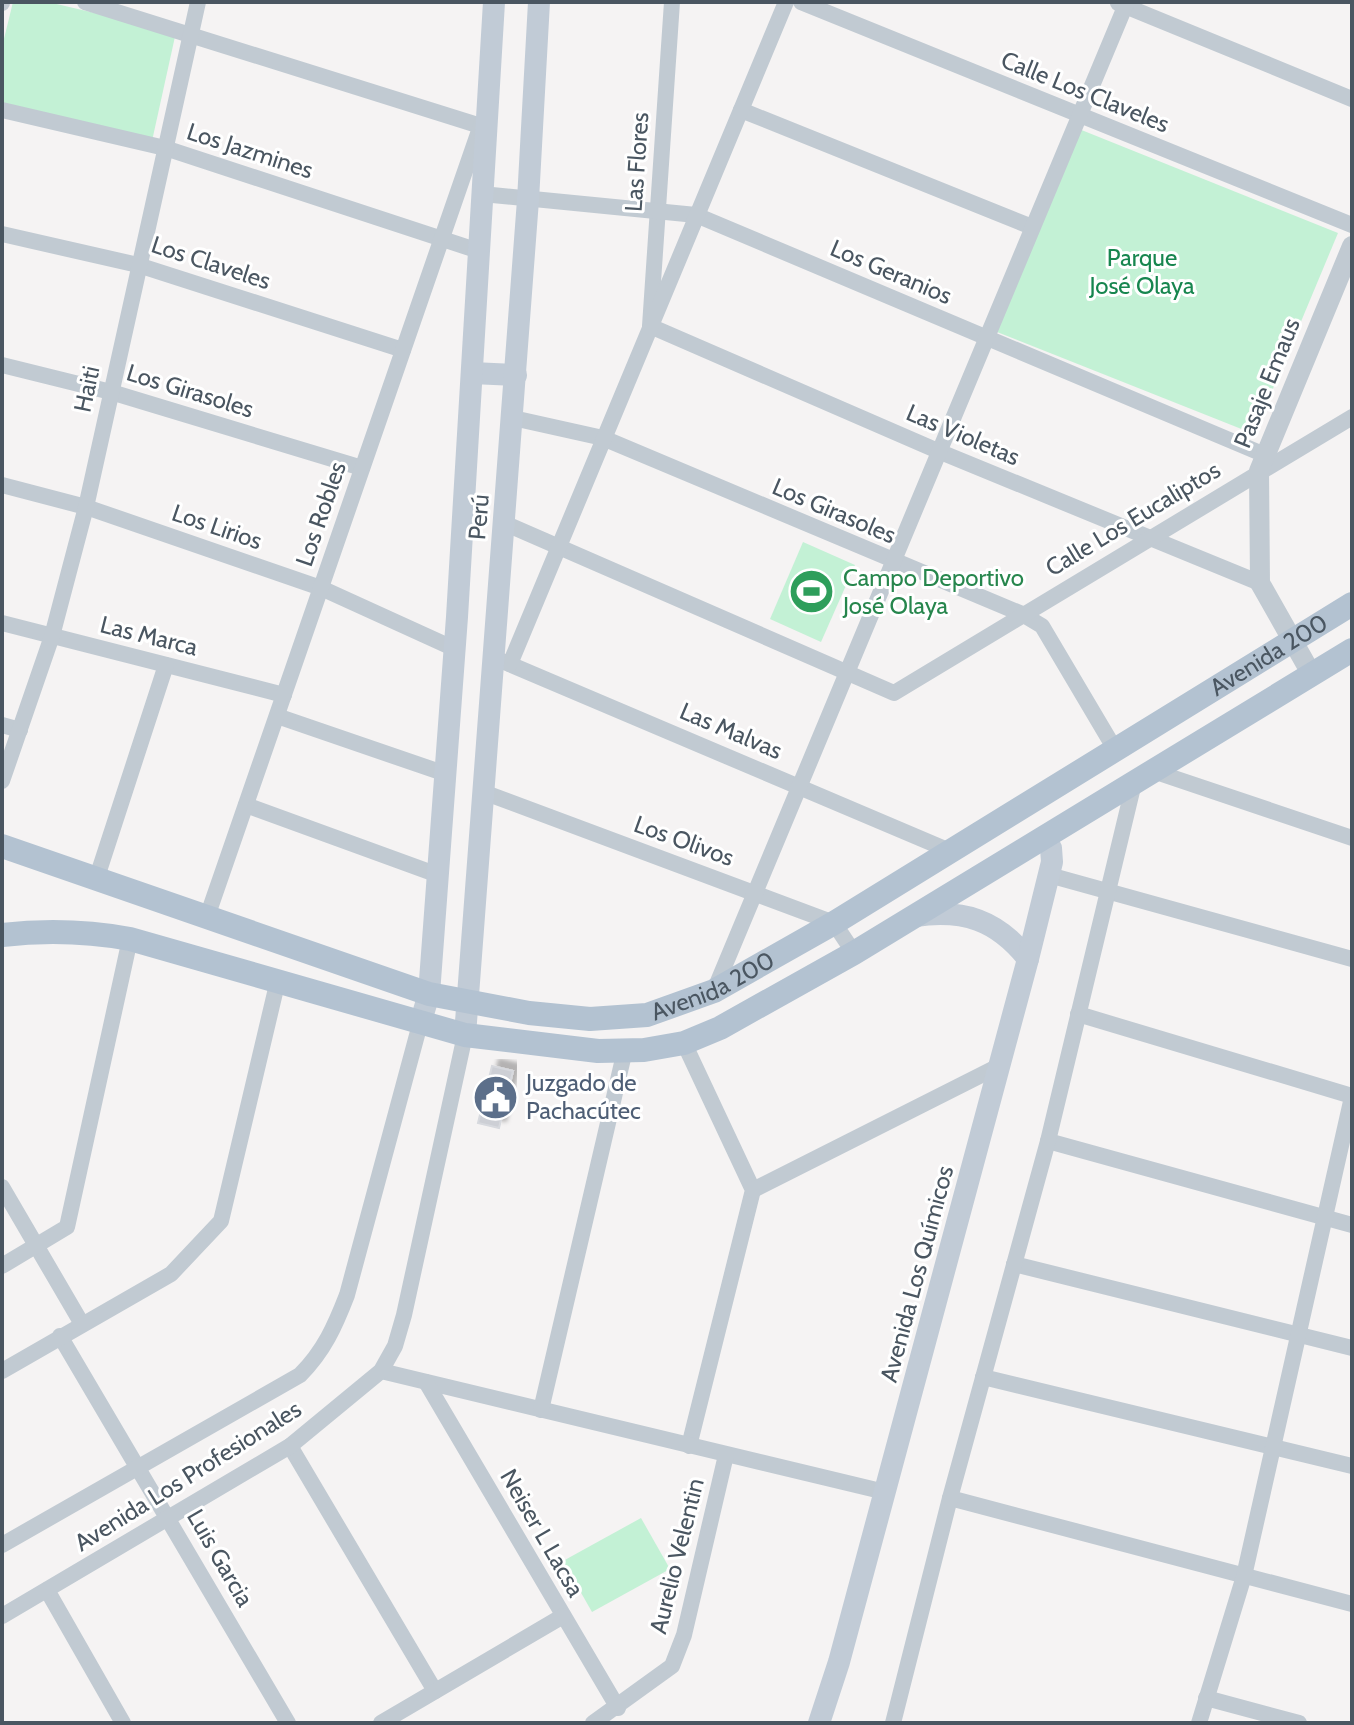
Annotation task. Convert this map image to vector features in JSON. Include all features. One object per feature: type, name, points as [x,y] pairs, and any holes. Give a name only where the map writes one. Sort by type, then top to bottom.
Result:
[{"type":"main road","name":"Perú","points":[[465,1035],[470,1003],[483,792],[502,661],[504,523],[539,2]]},
{"type":"main road","name":"Perú","points":[[420,1024],[429,994],[455,649],[479,251],[490,3]]},
{"type":"main road","points":[[472,373],[516,375]]},
{"type":"main road","name":"Avenida 200","points":[[2,846],[429,994],[470,1003],[590,1019],[625,1018],[678,1007],[714,991],[834,923],[1352,604]]},
{"type":"main road","name":"Avenida 200","points":[[2,935],[71,931],[130,939],[465,1035],[547,1046],[625,1050],[684,1043],[720,1028],[854,953],[1352,650]]},
{"type":"main road","name":"Avenida Los Químicos","points":[[819,1723],[1001,1065],[1049,875],[1051,848],[1045,839]]},
{"type":"main road","points":[[914,916],[944,912],[969,915],[993,924],[1028,959]]},
{"type":"street","points":[[85,2],[484,127]]},
{"type":"street","name":"Haiti","points":[[2,781],[52,636],[86,507],[198,2]]},
{"type":"street","name":"Las Flores","points":[[650,326],[672,2]]},
{"type":"street","points":[[502,661],[559,547],[786,2]]},
{"type":"street","name":"Calle Los Claveles","points":[[801,2],[1352,225]]},
{"type":"street","points":[[714,991],[1079,116],[1123,3],[1352,99]]},
{"type":"street","name":"Los Jazmines","points":[[2,110],[165,148],[479,251]]},
{"type":"street","points":[[741,110],[1032,227]]},
{"type":"street","name":"Los Robles","points":[[207,917],[441,240],[484,127]]},
{"type":"street","name":"Los Geranios","points":[[482,194],[696,215],[985,339],[1262,463]]},
{"type":"street","name":"Los Claveles","points":[[2,234],[138,265],[403,350]]},
{"type":"street","name":"Pasaje Emaus","points":[[1312,675],[1260,583],[1262,463],[1352,246]]},
{"type":"street","name":"Las Violetas","points":[[650,326],[938,451],[1260,583]]},
{"type":"street","name":"Los Girasoles","points":[[2,365],[111,392],[362,468]]},
{"type":"street","name":"Calle Los Eucaliptos","points":[[504,523],[894,693],[1149,538],[1262,463],[1352,417]]},
{"type":"street","name":"Los Girasoles","points":[[513,418],[603,438],[892,562],[1022,614],[1042,626],[1116,751]]},
{"type":"street","name":"Los Lirios","points":[[2,485],[86,507],[321,588],[455,649]]},
{"type":"street","name":"Las Marca","points":[[2,623],[284,695]]},
{"type":"street","name":"Las Malvas","points":[[502,661],[950,851]]},
{"type":"street","points":[[97,877],[166,665]]},
{"type":"street","points":[[277,716],[446,774]]},
{"type":"street","points":[[2,725],[20,730]]},
{"type":"street","points":[[893,1723],[950,1498],[1048,1141],[1108,891],[1144,777],[1352,838]]},
{"type":"street","name":"Los Olivos","points":[[483,792],[834,923]]},
{"type":"street","points":[[246,805],[438,875]]},
{"type":"street","points":[[1049,875],[1352,959]]},
{"type":"street","points":[[834,923],[854,953]]},
{"type":"street","points":[[2,1266],[67,1227],[130,939]]},
{"type":"street","points":[[2,1371],[171,1274],[221,1221],[278,980]]},
{"type":"street","points":[[1078,1014],[1352,1097],[1244,1576],[1199,1723]]},
{"type":"street","name":"Avenida Los Profesionales","points":[[2,1545],[300,1375],[319,1356],[334,1331],[347,1295],[420,1024]]},
{"type":"street","name":"Avenida Los Profesionales","points":[[2,1616],[290,1446],[381,1371],[395,1346],[404,1315],[465,1035]]},
{"type":"street","points":[[684,1043],[753,1190],[689,1446]]},
{"type":"street","points":[[541,1410],[625,1050]]},
{"type":"street","points":[[753,1190],[1001,1065]]},
{"type":"street","points":[[1048,1141],[1352,1225]]},
{"type":"street","points":[[2,1187],[82,1324]]},
{"type":"street","points":[[1014,1264],[1352,1348]]},
{"type":"street","name":"Luis Garcia","points":[[60,1336],[288,1723]]},
{"type":"street","points":[[381,1371],[885,1492]]},
{"type":"street","points":[[983,1377],[1272,1444],[1352,1466]]},
{"type":"street","name":"Neiser L Lacsa","points":[[426,1382],[618,1708]]},
{"type":"street","points":[[290,1446],[435,1691]]},
{"type":"street","name":"Aurelio Velentin","points":[[593,1723],[618,1708],[672,1666],[684,1635],[726,1455]]},
{"type":"street","points":[[950,1498],[1352,1604]]},
{"type":"street","points":[[47,1590],[123,1723]]},
{"type":"street","points":[[381,1723],[563,1616]]},
{"type":"street","points":[[1206,1698],[1299,1723]]},
{"type":"green space","points":[[13,2],[48,2],[176,32],[152,141],[2,106],[2,47]]},
{"type":"green space","name":"Parque José Olaya","points":[[1079,129],[1338,233],[1254,434],[997,332]]},
{"type":"green space","name":"Campo Deportivo José Olaya","points":[[803,542],[855,565],[821,642],[770,619]]},
{"type":"green space","points":[[641,1518],[670,1569],[592,1612],[563,1561]]},
{"type":"building","name":"Juzgado de Pachacútec","points":[[492,1066],[513,1071],[499,1128],[478,1123]]},
{"type":"place","name":"Campo Deportivo José Olaya","points":[[812,592]]},
{"type":"place","name":"Juzgado de Pachacútec","points":[[495,1097]]}]
